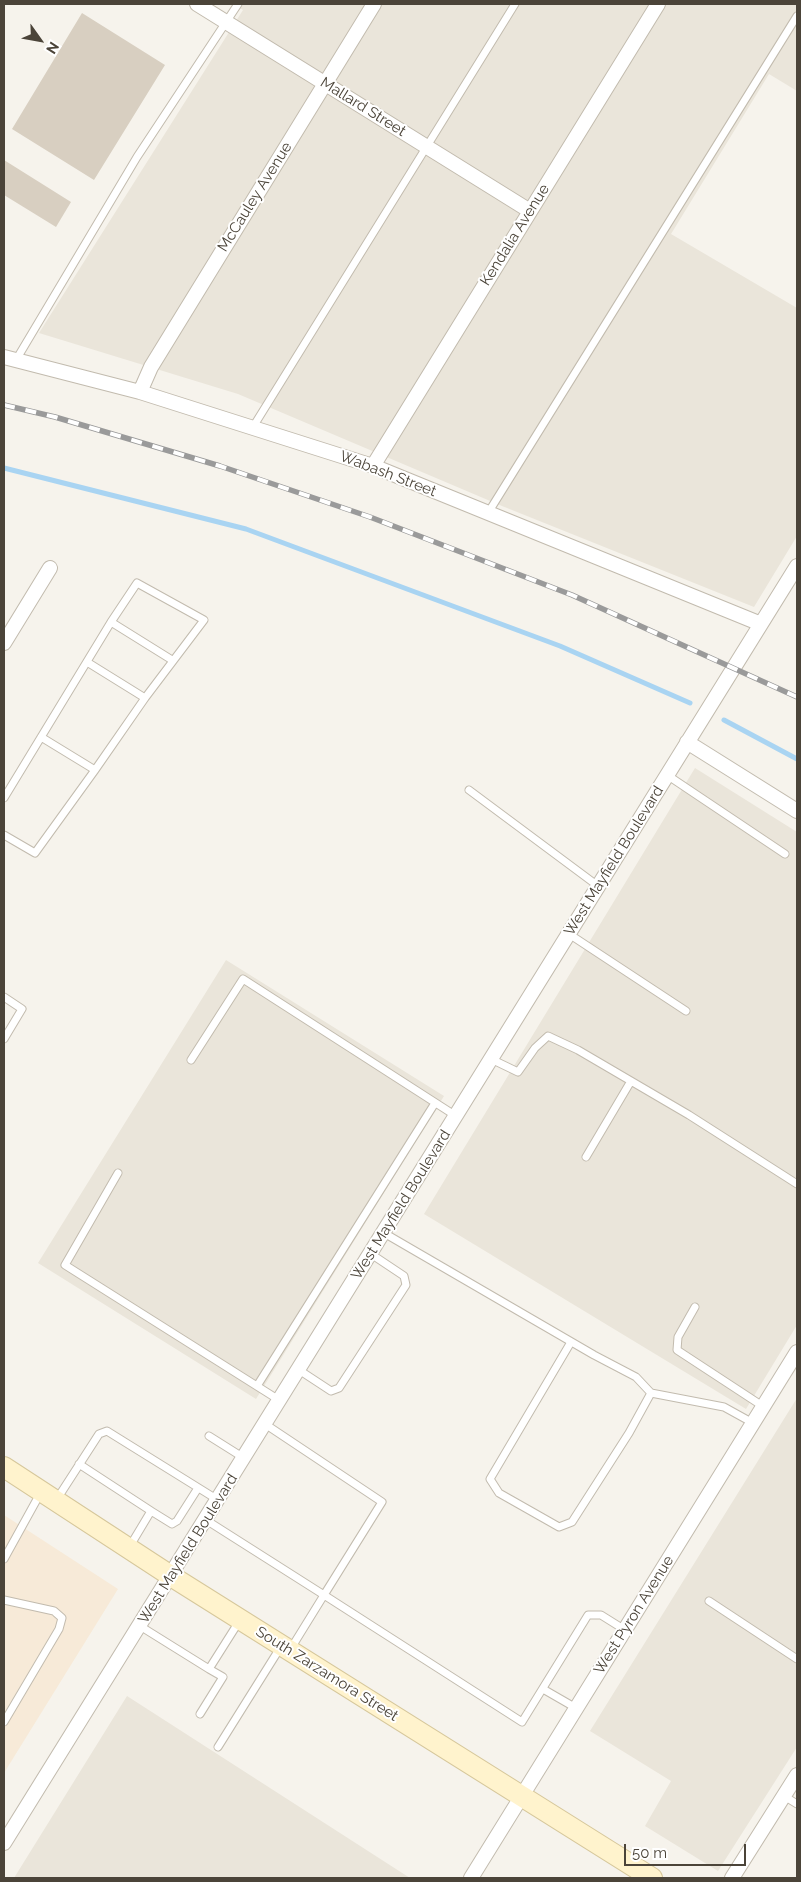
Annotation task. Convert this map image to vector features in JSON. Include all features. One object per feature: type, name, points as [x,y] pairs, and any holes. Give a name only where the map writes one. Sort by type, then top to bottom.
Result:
[{"type":"main road","name":"South Zarzamora Street","points":[[4,1467],[240,1620],[652,1878]]},
{"type":"street","name":"Mallard Street","points":[[196,4],[530,210]]},
{"type":"street","name":"McCauley Avenue","points":[[140,392],[151,367],[374,4]]},
{"type":"street","name":"Kendalia Avenue","points":[[373,466],[658,4]]},
{"type":"street","name":"Wabash Street","points":[[10,359],[140,392],[373,466],[761,624]]},
{"type":"street","name":"West Mayfield Boulevard","points":[[4,1843],[797,566]]},
{"type":"street","points":[[4,643],[50,568]]},
{"type":"street","points":[[687,742],[797,810]]},
{"type":"street","name":"West Pyron Avenue","points":[[470,1878],[797,1352]]},
{"type":"street","points":[[732,1878],[797,1775]]},
{"type":"lane","points":[[10,359],[137,157],[238,4]]},
{"type":"lane","points":[[253,427],[515,4]]},
{"type":"lane","points":[[488,513],[797,16]]},
{"type":"lane","points":[[4,798],[111,622],[137,583],[204,620],[172,660],[96,770],[35,853],[4,835]]},
{"type":"lane","points":[[111,622],[172,660]]},
{"type":"lane","points":[[87,662],[145,698]]},
{"type":"lane","points":[[42,737],[96,770]]},
{"type":"lane","points":[[667,775],[784,854]]},
{"type":"lane","points":[[469,790],[598,886]]},
{"type":"lane","points":[[568,934],[686,1011]]},
{"type":"lane","points":[[191,1060],[243,979],[456,1116]]},
{"type":"lane","points":[[4,998],[22,1009],[4,1039]]},
{"type":"lane","points":[[491,1060],[518,1072],[535,1048],[548,1036],[578,1050],[689,1115],[797,1184]]},
{"type":"lane","points":[[586,1157],[631,1081]]},
{"type":"lane","points":[[257,1386],[436,1103]]},
{"type":"lane","points":[[118,1173],[65,1265],[280,1401]]},
{"type":"lane","points":[[384,1233],[571,1342],[636,1377],[651,1393],[724,1407],[753,1423]]},
{"type":"lane","points":[[299,1370],[331,1391],[339,1388],[406,1285],[404,1276],[371,1254]]},
{"type":"lane","points":[[695,1307],[678,1337],[677,1350],[764,1407]]},
{"type":"lane","points":[[571,1342],[490,1479],[499,1493],[559,1527],[572,1522],[629,1433],[651,1393]]},
{"type":"lane","points":[[218,1747],[285,1648],[324,1595],[382,1502],[265,1424]]},
{"type":"lane","points":[[4,1559],[48,1496],[79,1464],[99,1434],[107,1431],[218,1500]]},
{"type":"lane","points":[[209,1436],[244,1458]]},
{"type":"lane","points":[[79,1464],[172,1524],[177,1521],[198,1488]]},
{"type":"lane","points":[[128,1548],[152,1511]]},
{"type":"lane","points":[[206,1520],[522,1722],[588,1615],[601,1615],[625,1630]]},
{"type":"lane","points":[[4,1600],[54,1611],[62,1618],[59,1629],[4,1722]]},
{"type":"lane","points":[[708,1601],[797,1659]]},
{"type":"lane","points":[[209,1669],[240,1620]]},
{"type":"lane","points":[[140,1626],[223,1677],[200,1714]]},
{"type":"lane","points":[[543,1689],[576,1708]]},
{"type":"lane","points":[[784,1796],[797,1804]]},
{"type":"shaded area","points":[[234,4],[797,4],[797,91],[769,74],[671,234],[797,308],[797,536],[754,607],[502,506],[238,394],[39,333],[243,10]]},
{"type":"shaded area","points":[[695,768],[797,832],[797,1325],[746,1409],[424,1214]]},
{"type":"shaded area","points":[[226,960],[444,1096],[256,1399],[38,1263]]},
{"type":"shaded area","points":[[797,1398],[797,1747],[718,1871],[645,1826],[671,1781],[590,1731]]},
{"type":"shaded area","points":[[4,1515],[118,1589],[4,1773]]},
{"type":"shaded area","points":[[127,1696],[410,1878],[14,1878]]},
{"type":"building","points":[[82,13],[165,65],[94,180],[12,129]]},
{"type":"building","points":[[4,160],[71,202],[56,227],[4,195]]},
{"type":"waterway","points":[[4,468],[246,529],[560,646],[690,703]]},
{"type":"waterway","points":[[724,720],[797,759]]},
{"type":"railway","points":[[4,405],[55,417],[220,466],[370,517],[572,595],[797,697]]}]
